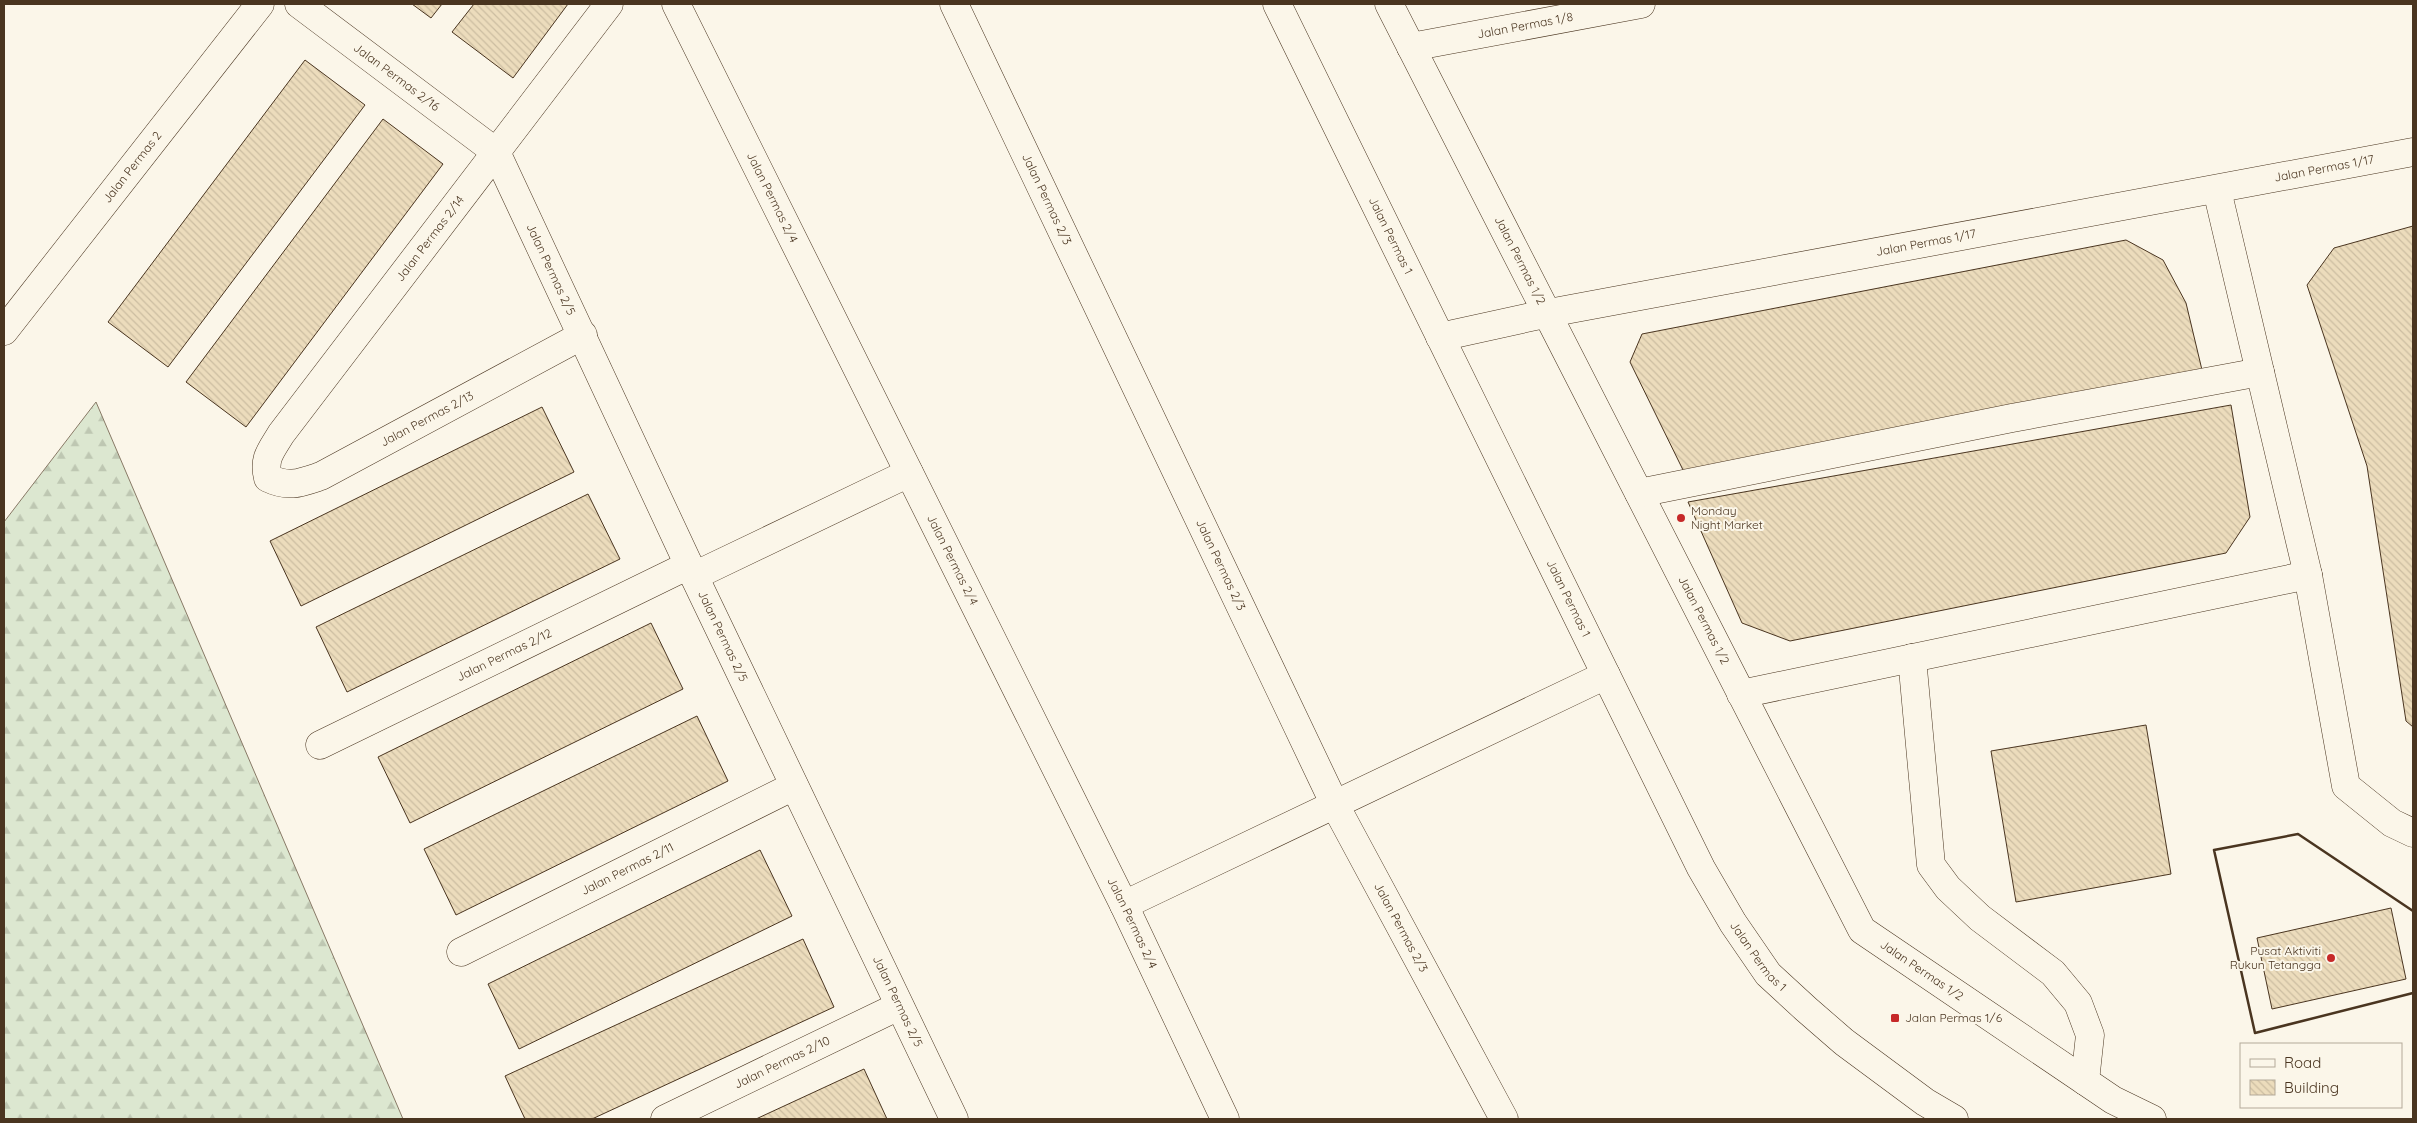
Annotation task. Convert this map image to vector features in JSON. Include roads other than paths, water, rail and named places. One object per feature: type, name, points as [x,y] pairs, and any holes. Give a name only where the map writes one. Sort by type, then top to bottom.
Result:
[{"type":"street","name":"Jalan Permas 2","points":[[4,331],[260,4]]},
{"type":"street","name":"Jalan Permas 2/16","points":[[299,4],[496,152]]},
{"type":"street","name":"Jalan Permas 2/14","points":[[268,478],[265,465],[269,452],[281,434],[609,4]]},
{"type":"street","name":"Jalan Permas 2/4","points":[[676,4],[1124,905],[1225,1119]]},
{"type":"street","name":"Jalan Permas 2/3","points":[[954,4],[1335,805],[1504,1119]]},
{"type":"street","name":"Jalan Permas 1","points":[[1277,4],[1701,868],[1733,923],[1768,974],[1844,1042],[1926,1102],[1954,1119]]},
{"type":"street","name":"Jalan Permas 1/2","points":[[1389,4],[1549,313],[1862,930],[2113,1100],[2152,1119]]},
{"type":"street","name":"Jalan Permas 1/8","points":[[1411,47],[1641,4]]},
{"type":"street","name":"Jalan Permas 2/5","points":[[496,152],[691,571],[954,1119]]},
{"type":"street","name":"Jalan Permas 1/17","points":[[1440,337],[1549,313],[2218,190],[2413,152]]},
{"type":"street","points":[[2218,190],[2308,575],[2346,786],[2392,823],[2413,833]]},
{"type":"street","name":"Jalan Permas 2/13","points":[[268,478],[280,484],[296,484],[321,476],[583,336]]},
{"type":"street","points":[[1639,493],[2022,416],[2260,372]]},
{"type":"street","name":"Jalan Permas 2/12","points":[[320,745],[691,571],[909,473]]},
{"type":"street","points":[[1741,694],[2308,575]]},
{"type":"street","points":[[1912,658],[1931,865],[1948,888],[1980,918],[2053,973],[2078,1002],[2090,1035],[2085,1081]]},
{"type":"street","points":[[1124,905],[1606,675]]},
{"type":"street","name":"Jalan Permas 2/11","points":[[461,952],[794,786]]},
{"type":"street","name":"Jalan Permas 2/10","points":[[665,1119],[899,1006]]},
{"type":"place","name":"Monday Night Market","points":[[1681,518]]},
{"type":"place","name":"Pusat Aktiviti Rukun Tetangga","points":[[2331,958]]},
{"type":"place","name":"Jalan Permas 1/6","points":[[1895,1018]]}]
